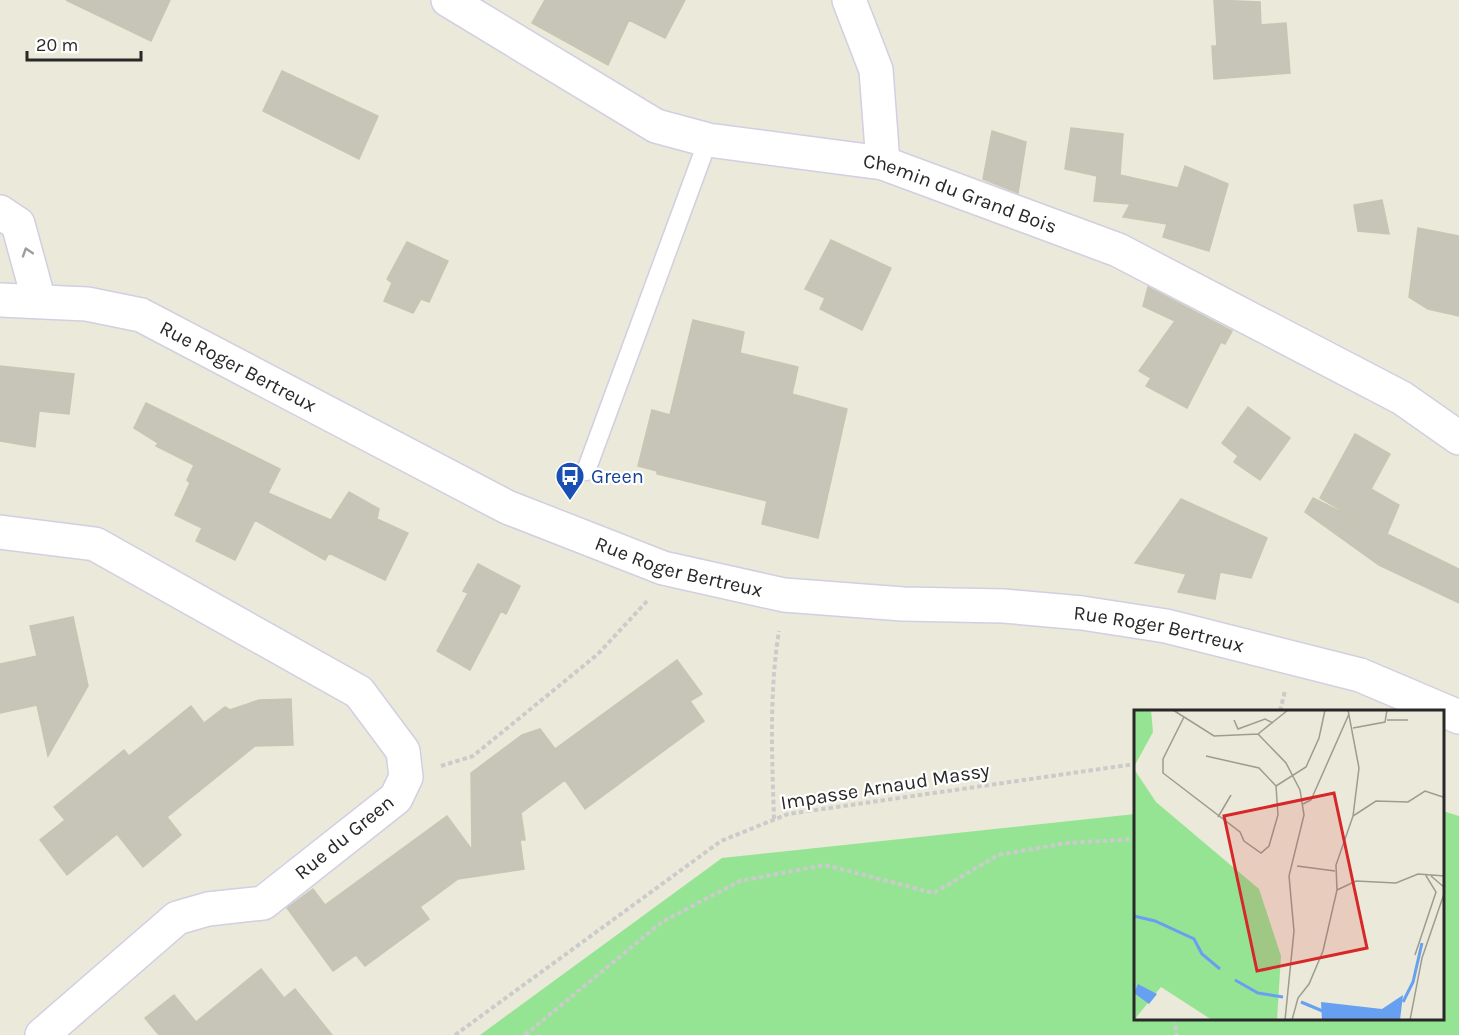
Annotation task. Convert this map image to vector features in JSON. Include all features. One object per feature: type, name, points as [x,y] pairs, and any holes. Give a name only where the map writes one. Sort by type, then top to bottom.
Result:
[{"type":"street","name":"Chemin du Grand Bois","points":[[448,0],[656,126],[708,140],[883,162],[1118,250],[1402,398],[1459,438]]},
{"type":"street","points":[[849,0],[876,70],[883,162]]},
{"type":"street","points":[[0,212],[18,224],[39,301]]},
{"type":"street","name":"Rue Roger Bertreux","points":[[0,300],[87,304],[141,315],[507,507],[663,568],[784,595],[903,604],[1004,606],[1082,612],[1166,626],[1351,672],[1442,710]]},
{"type":"street","name":"Rue du Green","points":[[0,532],[95,544],[359,692],[404,751],[406,777],[396,798],[263,903],[208,909],[177,918],[42,1035]]},
{"type":"street","name":"Rue Roger Bertreux","points":[[1444,711],[1459,717]]},
{"type":"lane","points":[[586,471],[708,140]]},
{"type":"path","points":[[406,777],[473,756],[598,654],[653,595]]},
{"type":"path","points":[[774,819],[771,740],[775,656],[784,595]]},
{"type":"path","name":"Impasse Arnaud Massy","points":[[455,1035],[721,841],[774,819],[788,814],[1134,764]]},
{"type":"path","points":[[525,1035],[662,922],[740,881],[825,865],[934,893],[998,855],[1067,843],[1134,839]]},
{"type":"path","points":[[1174,1020],[1177,1035]]},
{"type":"green space","points":[[1444,811],[1459,816],[1459,1035],[480,1035],[722,858],[1134,814],[1134,1020],[1444,1020]]},
{"type":"building","points":[[66,0],[170,0],[151,41]]},
{"type":"building","points":[[545,0],[685,0],[665,38],[629,20],[608,65],[532,23]]},
{"type":"building","points":[[1214,0],[1260,2],[1261,25],[1286,23],[1290,73],[1214,79],[1212,46],[1217,46]]},
{"type":"building","points":[[282,71],[378,116],[359,159],[263,111]]},
{"type":"building","points":[[1071,128],[1123,134],[1120,175],[1178,188],[1185,166],[1228,184],[1209,251],[1163,237],[1167,224],[1123,217],[1130,204],[1094,201],[1097,176],[1065,169]]},
{"type":"building","points":[[992,131],[1026,142],[1018,193],[983,179]]},
{"type":"building","points":[[1382,200],[1389,234],[1358,231],[1354,205]]},
{"type":"building","points":[[1418,228],[1459,236],[1459,316],[1428,309],[1409,297]]},
{"type":"building","points":[[831,240],[891,268],[862,330],[820,309],[825,298],[805,289]]},
{"type":"building","points":[[407,242],[448,261],[429,302],[421,299],[413,313],[384,301],[392,283],[387,279]]},
{"type":"building","points":[[1148,287],[1232,331],[1225,344],[1221,342],[1187,408],[1146,386],[1151,378],[1139,371],[1175,321],[1143,306]]},
{"type":"building","points":[[693,320],[744,332],[740,353],[798,367],[792,394],[847,409],[818,538],[762,524],[767,501],[657,474],[657,471],[638,466],[652,410],[670,415]]},
{"type":"building","points":[[0,366],[74,374],[69,414],[39,411],[35,447],[0,441]]},
{"type":"building","points":[[146,403],[280,469],[268,493],[331,520],[349,492],[379,509],[377,519],[408,533],[385,580],[329,553],[325,560],[255,520],[235,560],[196,541],[202,528],[175,515],[190,483],[187,480],[194,465],[156,446],[158,443],[134,428]]},
{"type":"building","points":[[1248,407],[1290,438],[1260,480],[1234,462],[1238,456],[1222,443]]},
{"type":"building","points":[[1355,434],[1390,454],[1371,489],[1399,505],[1387,534],[1459,569],[1459,603],[1379,565],[1305,512],[1313,498],[1360,521],[1320,498]]},
{"type":"building","points":[[1181,499],[1267,538],[1251,578],[1220,572],[1215,599],[1178,592],[1186,574],[1135,563]]},
{"type":"building","points":[[478,564],[520,586],[506,614],[501,611],[470,670],[437,651],[468,593],[463,591]]},
{"type":"building","points":[[73,617],[88,686],[48,756],[37,705],[0,713],[0,664],[37,656],[30,626]]},
{"type":"building","points":[[677,660],[702,694],[690,701],[704,721],[585,809],[565,780],[521,813],[525,840],[520,840],[524,869],[458,879],[420,907],[429,919],[365,966],[356,955],[333,971],[287,908],[313,889],[325,905],[447,816],[472,850],[471,773],[522,735],[540,729],[555,749]]},
{"type":"building","points":[[291,699],[293,745],[255,746],[167,817],[181,835],[143,867],[117,834],[67,875],[40,840],[65,820],[54,807],[124,750],[129,756],[191,706],[204,723],[225,707],[230,710],[259,700]]},
{"type":"building","points":[[261,969],[284,998],[295,989],[332,1035],[159,1035],[145,1018],[174,995],[196,1022]]},
{"type":"place","name":"Green","points":[[570,502]]}]
